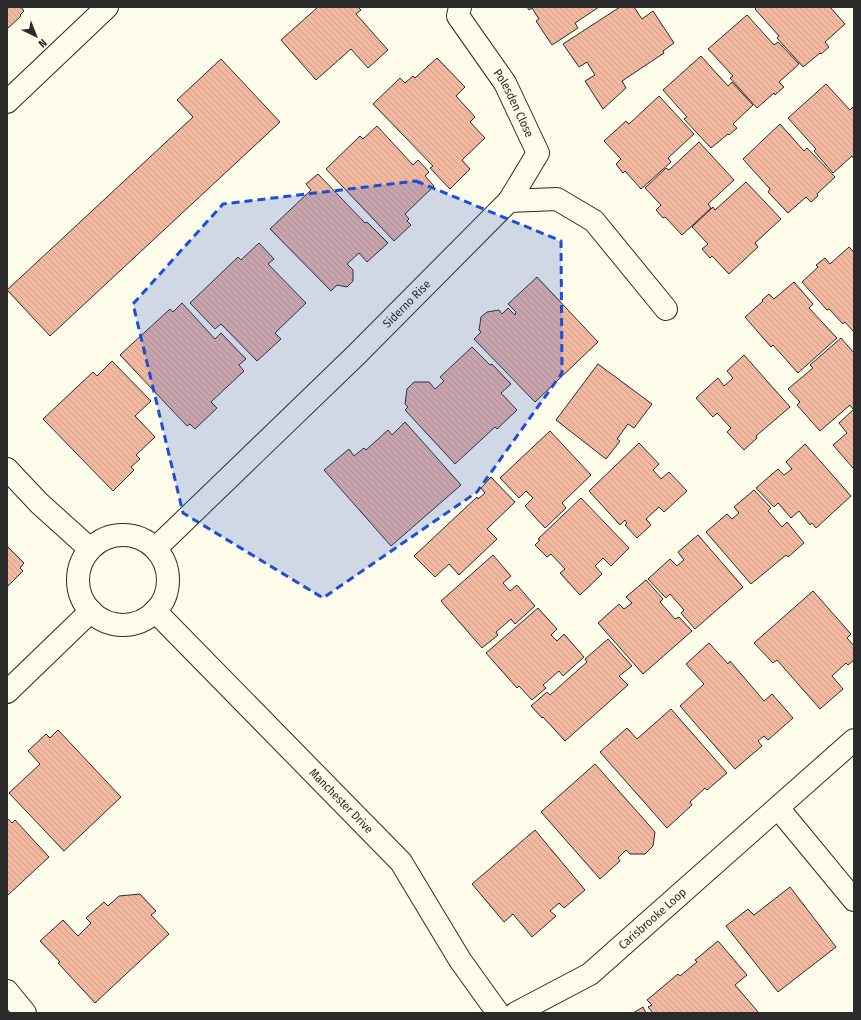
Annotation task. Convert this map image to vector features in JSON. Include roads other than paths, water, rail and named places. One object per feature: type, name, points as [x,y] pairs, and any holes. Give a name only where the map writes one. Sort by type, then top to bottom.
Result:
[{"type":"street","name":"Polesden Close","points":[[460,7],[458,16],[505,83],[538,153],[509,201]]},
{"type":"street","points":[[7,102],[102,8]]},
{"type":"street","points":[[509,201],[557,200],[594,221],[666,309]]},
{"type":"street","name":"Siderno Rise","points":[[156,548],[355,356],[509,201]]},
{"type":"street","points":[[7,469],[39,502],[90,549]]},
{"type":"street","points":[[116,535],[130,535],[144,539],[156,548],[164,559],[168,573],[164,600],[155,611],[144,620],[130,624],[116,624],[109,622],[90,611],[82,600],[78,587],[78,573],[83,560],[90,549],[102,540],[116,535]]},
{"type":"street","points":[[7,692],[90,611]]},
{"type":"street","name":"Manchester Drive","points":[[155,611],[402,862],[460,960],[498,1013]]},
{"type":"street","name":"Carisbrooke Loop","points":[[516,1013],[590,974],[854,740]]},
{"type":"street","points":[[778,808],[854,900]]},
{"type":"street","points":[[7,991],[25,1013]]}]
